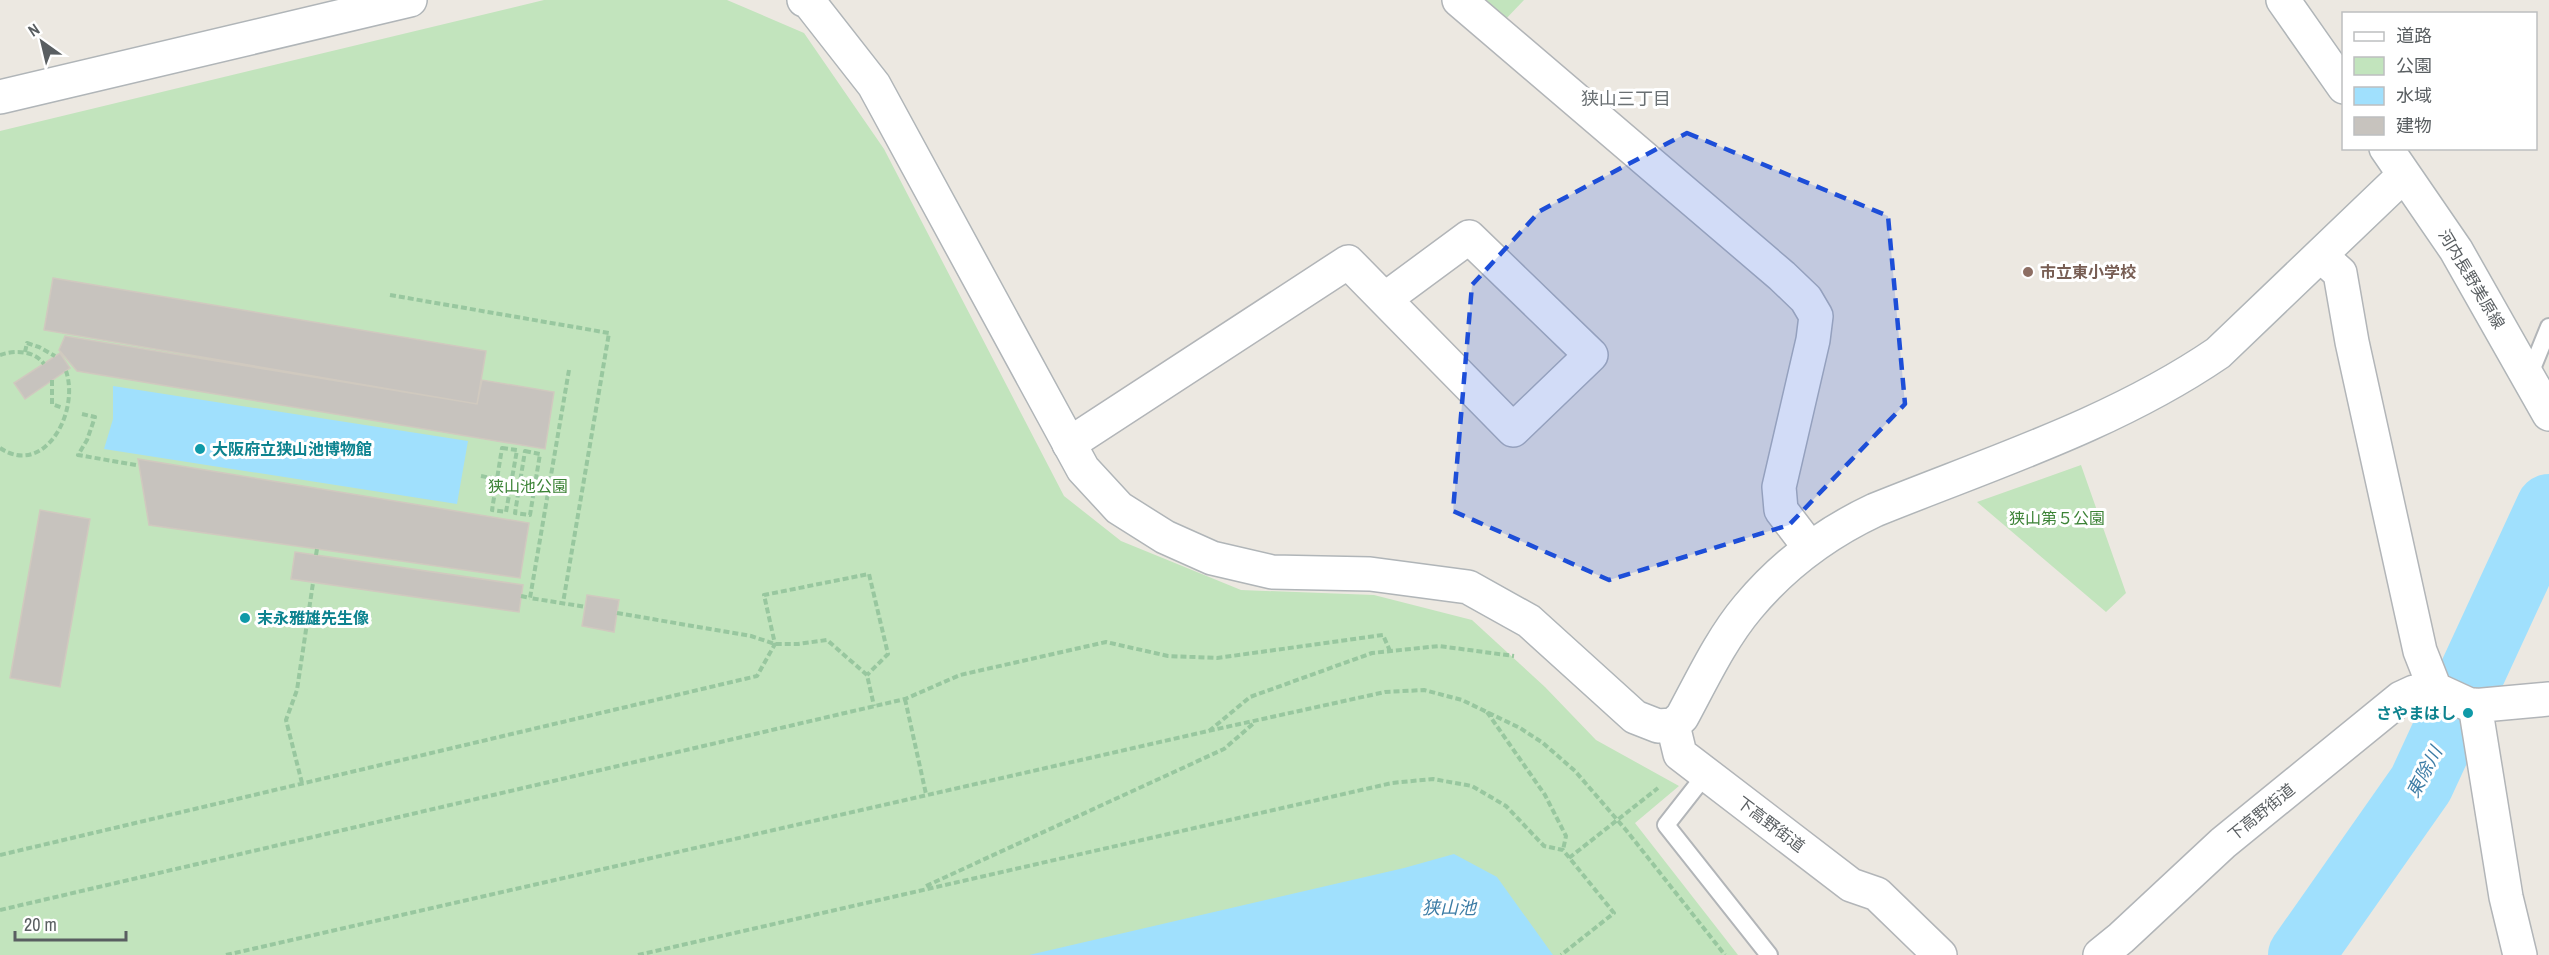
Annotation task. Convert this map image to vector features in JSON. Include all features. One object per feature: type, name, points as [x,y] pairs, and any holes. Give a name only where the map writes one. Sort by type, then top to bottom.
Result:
[{"type":"street","points":[[0,97],[410,0]]},
{"type":"street","points":[[804,0],[809,2],[874,85],[1083,469],[1119,508],[1165,537],[1212,558],[1272,572],[1370,574],[1468,587],[1529,621],[1635,717],[1658,726],[1673,725],[1682,717],[1726,640],[1748,607],[1810,548],[1839,527],[1875,510],[2120,410],[2189,373],[2218,353],[2404,175]]},
{"type":"street","points":[[1459,0],[1773,268],[1806,299],[1816,316],[1813,340],[1779,487],[1781,510],[1810,548]]},
{"type":"street","points":[[2283,0],[2342,86]]},
{"type":"street","name":"河内長野美原線","points":[[2387,150],[2456,250],[2548,412]]},
{"type":"street","points":[[1070,444],[1348,262],[1514,430],[1591,355],[1469,237],[1385,299]]},
{"type":"street","points":[[2321,256],[2340,273],[2354,353],[2420,651],[2458,699],[2520,955]]},
{"type":"street","name":"下高野街道","points":[[2100,955],[2223,843],[2401,698],[2414,692],[2458,699],[2549,699]]},
{"type":"street","name":"下高野街道","points":[[1673,725],[1680,754],[1851,885],[1877,894],[1940,955]]},
{"type":"lane","points":[[2529,376],[2549,327]]},
{"type":"lane","points":[[1706,774],[1666,825],[1769,955]]},
{"type":"path","points":[[390,295],[609,333],[563,603]]},
{"type":"path","points":[[25,352],[27,343],[39,346],[55,356]]},
{"type":"path","points":[[0,355],[25,352],[40,359],[44,364]]},
{"type":"path","points":[[530,598],[568,370]]},
{"type":"path","points":[[0,448],[21,455],[34,452],[47,445],[56,436],[68,411],[70,386],[66,371]]},
{"type":"path","points":[[52,380],[52,404],[63,408]]},
{"type":"path","points":[[82,414],[95,417],[87,440],[78,455],[136,465]]},
{"type":"path","points":[[502,448],[517,450],[506,512],[492,510],[497,479],[502,448]]},
{"type":"path","points":[[525,451],[540,454],[530,515],[515,513],[520,482],[525,451]]},
{"type":"path","points":[[481,476],[497,479]]},
{"type":"path","points":[[512,481],[520,482]]},
{"type":"path","points":[[535,485],[548,487]]},
{"type":"path","points":[[316,555],[317,549]]},
{"type":"path","points":[[0,855],[757,676],[775,644],[764,595],[869,574],[888,654],[867,675]]},
{"type":"path","points":[[302,783],[286,720],[297,690],[313,583]]},
{"type":"path","points":[[521,596],[586,607]]},
{"type":"path","points":[[617,613],[751,636],[775,644],[828,640],[867,675],[874,706]]},
{"type":"path","points":[[0,910],[905,699],[960,675],[1106,642],[1168,656],[1217,658],[1383,635],[1390,651]]},
{"type":"path","points":[[1208,731],[1250,697],[1372,653],[1439,646],[1525,657]]},
{"type":"path","points":[[226,955],[1208,731],[1385,692],[1424,690],[1462,700],[1520,728],[1543,743],[1575,771],[1725,955]]},
{"type":"path","points":[[905,699],[926,794]]},
{"type":"path","points":[[1486,710],[1545,795],[1566,836],[1563,850]]},
{"type":"path","points":[[917,890],[1224,749],[1256,721]]},
{"type":"path","points":[[638,955],[1392,783],[1433,779],[1472,786],[1506,806],[1544,846],[1563,850],[1614,913],[1561,955]]},
{"type":"path","points":[[1569,858],[1660,786]]},
{"type":"highlighted area","points":[[1687,133],[1888,216],[1905,404],[1789,525],[1609,580],[1453,511],[1472,285],[1540,211]]},
{"type":"green space","name":"狭山池公園","points":[[544,0],[727,0],[804,33],[884,149],[1064,496],[1121,541],[1241,590],[1374,595],[1472,620],[1545,687],[1596,740],[1679,786],[1635,823],[1738,955],[0,955],[0,131]]},
{"type":"green space","points":[[1475,0],[1524,0],[1502,23]]},
{"type":"green space","name":"狭山第５公園","points":[[2081,465],[2126,593],[2106,612],[1977,502]]},
{"type":"water","points":[[113,386],[468,441],[457,504],[104,449],[113,419]]},
{"type":"water","name":"狭山池","points":[[1454,854],[1497,877],[1553,955],[1029,955],[1404,868]]},
{"type":"building","points":[[53,278],[486,351],[477,404],[44,330]]},
{"type":"building","points":[[65,336],[477,404],[482,380],[554,392],[545,449],[77,371],[59,350]]},
{"type":"building","points":[[60,353],[70,368],[25,399],[14,383]]},
{"type":"building","points":[[138,459],[529,523],[520,578],[149,525]]},
{"type":"building","points":[[40,510],[90,519],[60,687],[10,678]]},
{"type":"building","points":[[295,552],[523,585],[519,612],[291,579]]},
{"type":"building","points":[[587,595],[619,600],[614,632],[582,626]]},
{"type":"waterway","name":"東除川","points":[[2301,955],[2421,784],[2549,507]]},
{"type":"place","name":"市立東小学校","points":[[2028,272]]},
{"type":"place","name":"大阪府立狭山池博物館","points":[[200,449]]},
{"type":"place","name":"末永雅雄先生像","points":[[245,618]]},
{"type":"place","name":"さやまはし","points":[[2468,713]]},
{"type":"district","name":"狭山三丁目","points":[[1626,98]]}]
